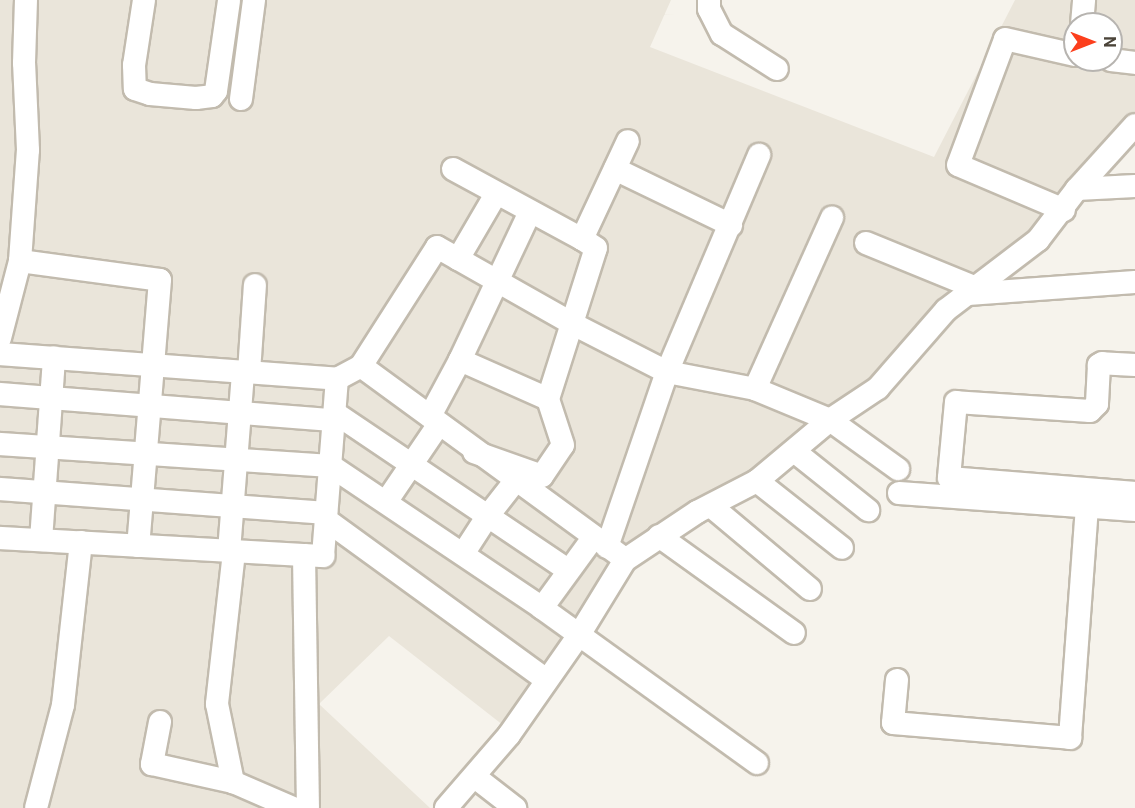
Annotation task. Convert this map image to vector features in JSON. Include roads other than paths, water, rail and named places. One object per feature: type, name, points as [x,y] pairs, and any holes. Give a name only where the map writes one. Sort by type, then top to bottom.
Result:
[{"type":"street","points":[[0,338],[20,261],[28,150],[24,63],[26,0]]},
{"type":"street","points":[[144,0],[134,65],[135,89],[150,94],[196,98],[212,96],[216,91],[230,1],[254,1],[241,99]]},
{"type":"street","points":[[709,0],[709,9],[722,34],[777,69]]},
{"type":"street","points":[[1063,52],[1005,39],[958,165],[1064,210]]},
{"type":"street","points":[[542,608],[568,570],[609,548],[659,536],[757,481],[830,420],[878,388],[898,368],[940,317],[1038,240],[1064,210],[1077,189],[1135,124]]},
{"type":"street","points":[[582,239],[628,141]]},
{"type":"street","points":[[446,808],[476,777],[509,735],[579,635],[667,372],[759,155]]},
{"type":"street","points":[[453,168],[596,248],[548,399],[563,446],[542,476],[474,452]]},
{"type":"street","points":[[615,168],[731,225]]},
{"type":"street","points":[[1077,189],[1135,186]]},
{"type":"street","points":[[458,259],[496,194]]},
{"type":"street","points":[[386,502],[411,466],[434,420],[530,212]]},
{"type":"street","points":[[755,389],[832,218]]},
{"type":"street","points":[[866,243],[972,291],[1135,282]]},
{"type":"street","points":[[0,354],[337,378],[361,366],[437,247],[573,324],[667,372],[755,389],[830,420],[898,469]]},
{"type":"street","points":[[20,261],[160,279],[138,546]]},
{"type":"street","points":[[233,782],[217,704],[231,552],[240,413],[255,285]]},
{"type":"street","points":[[40,540],[45,449],[54,357]]},
{"type":"street","points":[[460,360],[548,399]]},
{"type":"street","points":[[949,488],[956,402],[1090,411],[1097,404],[1099,365],[1102,363],[1135,365]]},
{"type":"street","points":[[361,366],[474,452],[609,548]]},
{"type":"street","points":[[0,538],[323,556],[337,378]]},
{"type":"street","points":[[0,394],[150,407],[335,417],[568,570]]},
{"type":"street","points":[[0,444],[146,456],[331,466],[542,608],[757,763]]},
{"type":"street","points":[[794,451],[868,510]]},
{"type":"street","points":[[463,554],[516,480]]},
{"type":"street","points":[[757,481],[842,549]]},
{"type":"street","points":[[949,488],[1087,508],[1135,510]]},
{"type":"street","points":[[899,493],[949,488],[1135,493]]},
{"type":"street","points":[[0,489],[233,506],[326,516],[547,680]]},
{"type":"street","points":[[711,506],[810,589]]},
{"type":"street","points":[[897,680],[893,723],[1070,738],[1087,508]]},
{"type":"street","points":[[659,536],[794,633]]},
{"type":"street","points":[[36,808],[63,705],[81,542]]},
{"type":"street","points":[[304,555],[308,808]]},
{"type":"street","points":[[160,722],[152,764],[233,782],[293,808]]},
{"type":"street","points":[[476,777],[514,808]]}]
